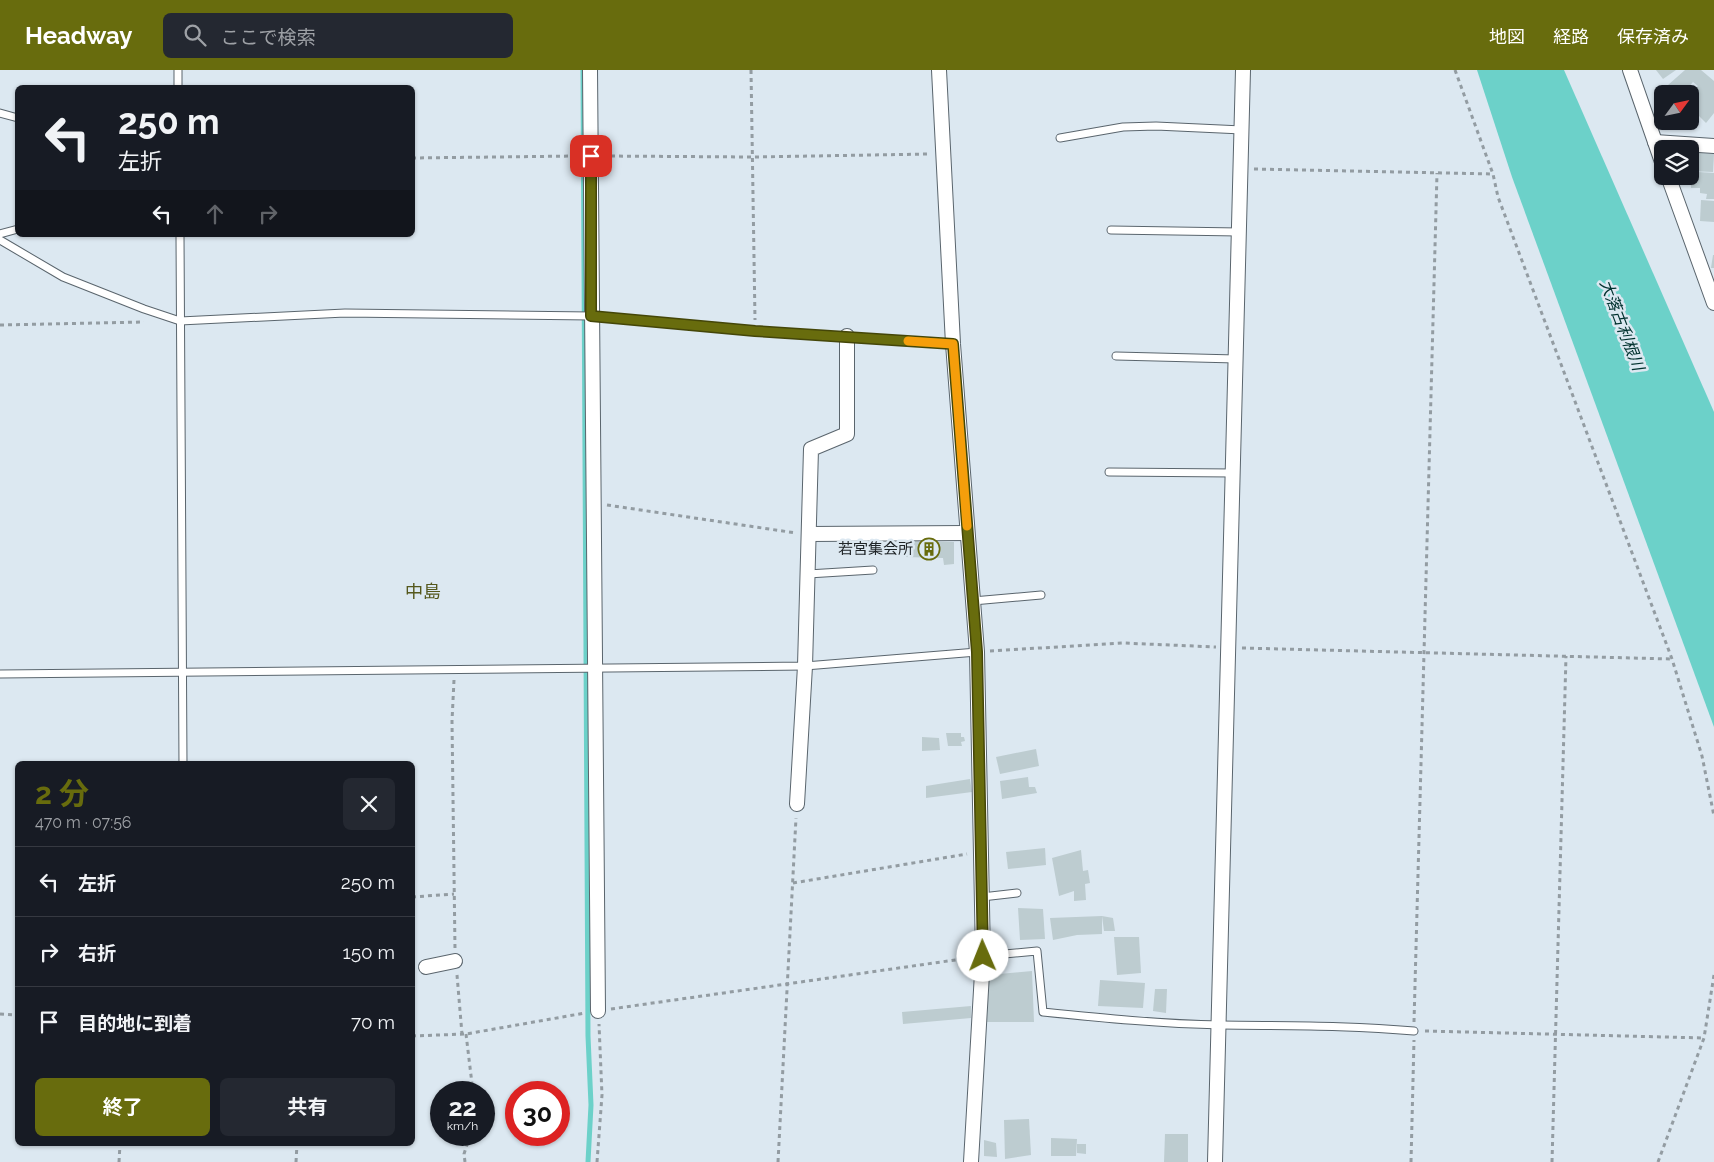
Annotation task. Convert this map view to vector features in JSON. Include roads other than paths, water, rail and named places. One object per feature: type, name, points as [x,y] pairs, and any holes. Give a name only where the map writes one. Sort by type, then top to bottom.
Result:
[{"type":"street","points":[[590,70],[598,1011]]},
{"type":"street","points":[[939,70],[953,344],[977,652],[983,956],[971,1162]]},
{"type":"street","points":[[1215,1162],[1243,70]]},
{"type":"street","points":[[1630,70],[1654,140]]},
{"type":"street","points":[[1699,145],[1714,146]]},
{"type":"street","points":[[1671,185],[1714,303]]},
{"type":"street","points":[[797,804],[805,666],[811,448],[847,434],[847,336]]},
{"type":"street","points":[[809,534],[967,533]]},
{"type":"street","points":[[426,966],[456,961]]},
{"type":"lane","points":[[178,70],[178,85]]},
{"type":"lane","points":[[0,113],[15,117]]},
{"type":"lane","points":[[1060,138],[1123,127],[1242,130]]},
{"type":"lane","points":[[0,234],[15,230]]},
{"type":"lane","points":[[1111,230],[1239,232]]},
{"type":"lane","points":[[180,237],[183,761]]},
{"type":"lane","points":[[0,240],[63,277],[180,321],[345,313],[591,316],[755,331],[953,344]]},
{"type":"lane","points":[[1116,356],[1236,359]]},
{"type":"lane","points":[[1109,472],[1233,473]]},
{"type":"lane","points":[[808,574],[873,570]]},
{"type":"lane","points":[[973,602],[1041,595]]},
{"type":"lane","points":[[0,674],[805,666],[977,652]]},
{"type":"lane","points":[[982,897],[1017,893]]},
{"type":"lane","points":[[983,956],[1037,951],[1043,1012],[1111,1019],[1219,1025],[1361,1026],[1414,1031]]},
{"type":"water","name":"大落古利根川","points":[[1477,70],[1564,70],[1714,412],[1714,727],[1512,177]]},
{"type":"waterway","points":[[583,70],[588,1036],[591,1105],[588,1162]]},
{"type":"place","name":"若宮集会所","points":[[929,549]]},
{"type":"district","name":"中島","points":[[423,591]]}]
